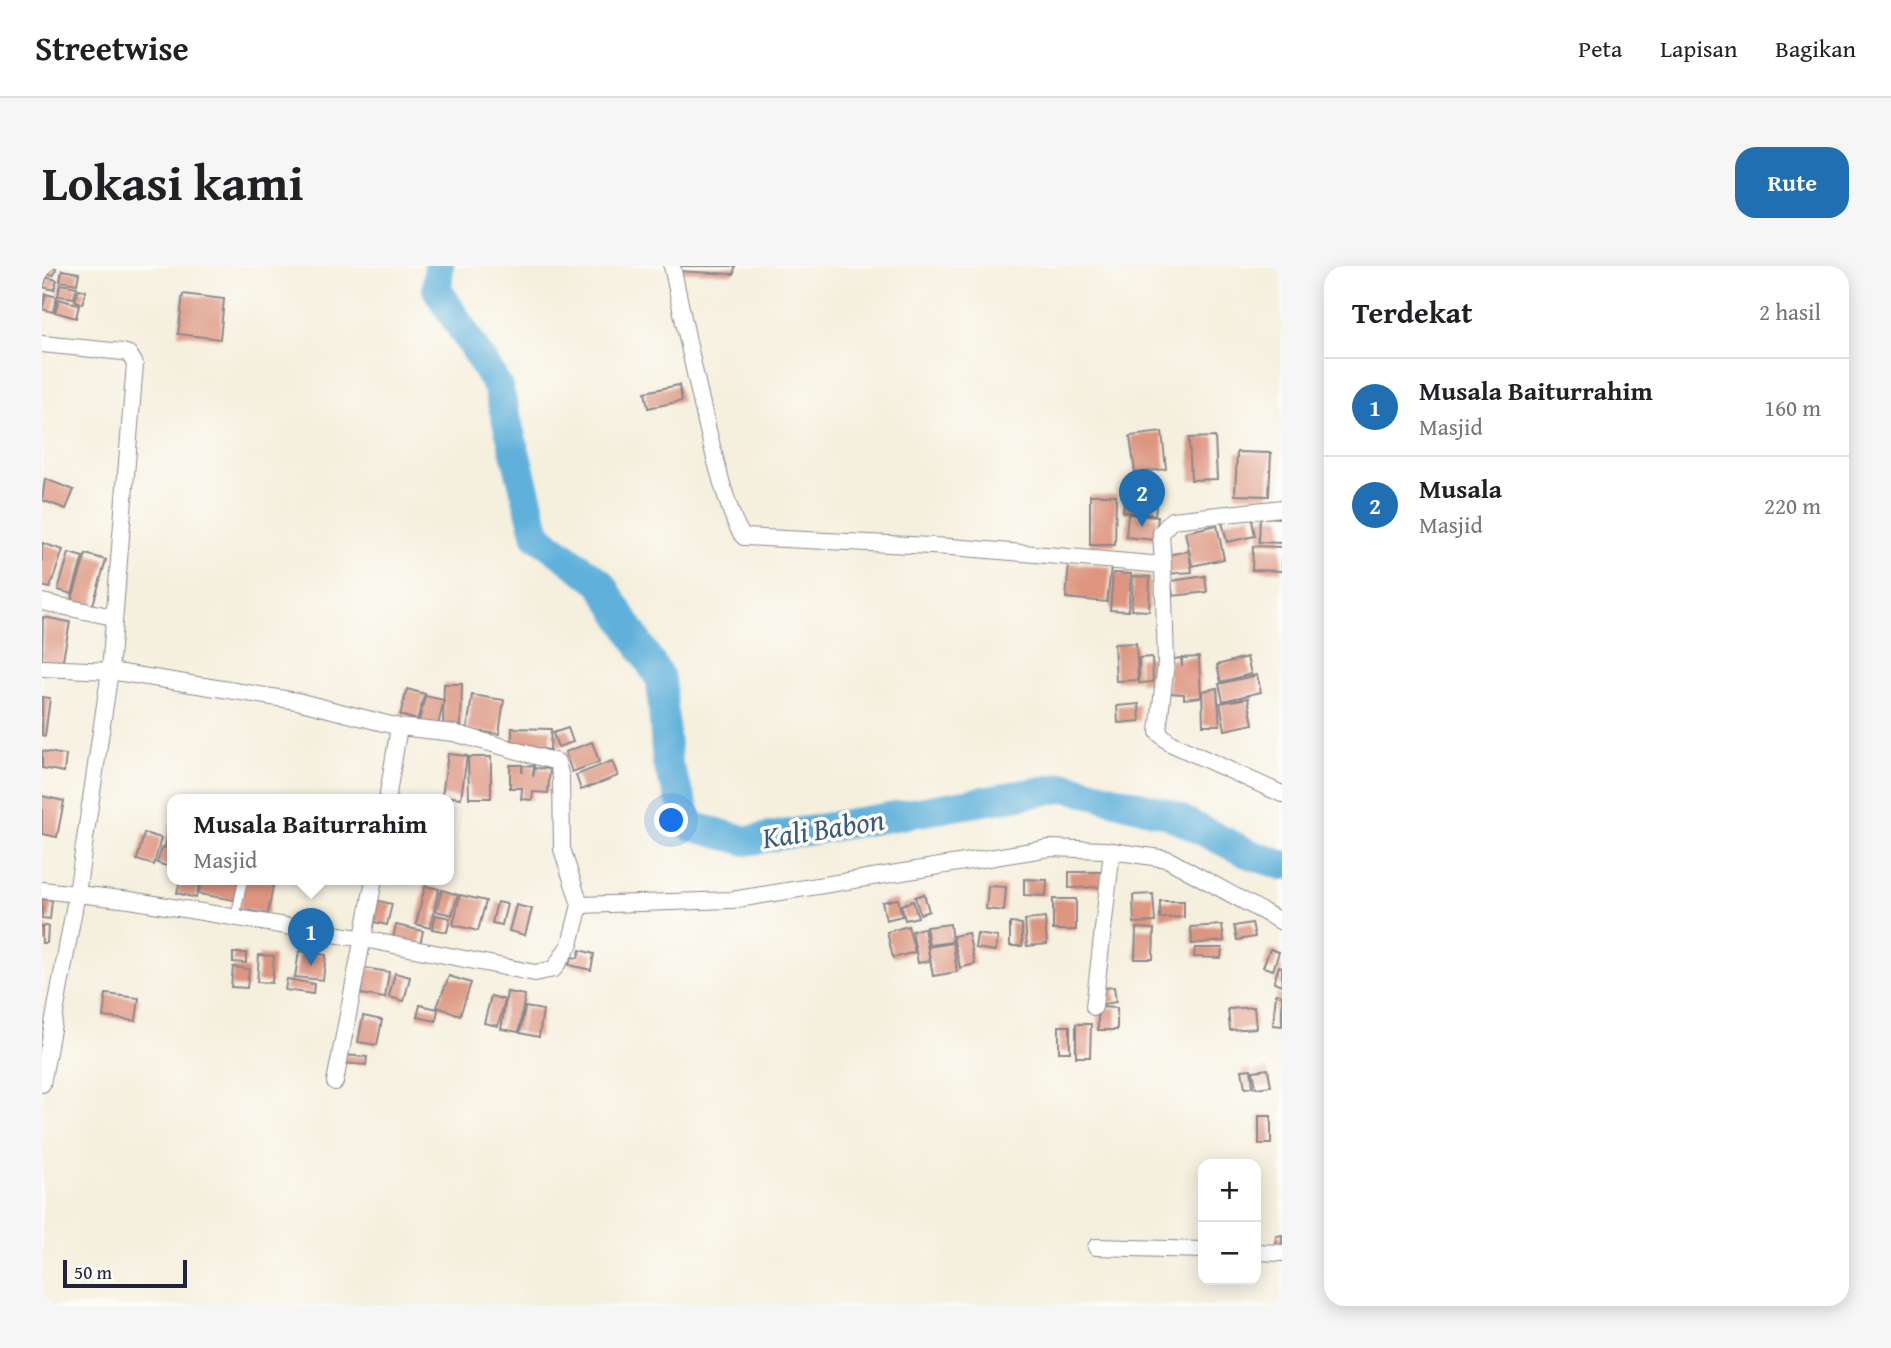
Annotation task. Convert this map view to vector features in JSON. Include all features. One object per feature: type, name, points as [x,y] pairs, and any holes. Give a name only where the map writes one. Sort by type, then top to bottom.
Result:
[{"type":"street","points":[[673,266],[710,436],[732,516],[744,537],[952,547],[1163,565]]},
{"type":"street","points":[[42,344],[123,352],[129,354],[135,364],[110,671],[77,893],[42,1084]]},
{"type":"street","points":[[1282,508],[1171,520],[1161,533],[1166,663],[1158,732],[1170,743],[1282,794]]},
{"type":"street","points":[[42,602],[113,617]]},
{"type":"street","points":[[42,668],[110,671],[297,701],[399,727],[454,733],[557,762],[561,777],[562,849],[580,905],[570,944],[554,969],[545,973],[364,939],[77,893],[42,890]]},
{"type":"street","points":[[388,794],[399,727]]},
{"type":"street","points":[[580,905],[732,900],[1050,848],[1112,851],[1167,859],[1282,922]]},
{"type":"street","points":[[1094,1007],[1112,851]]},
{"type":"street","points":[[335,1082],[373,885]]},
{"type":"street","points":[[1096,1247],[1198,1250]]},
{"type":"street","points":[[1261,1252],[1282,1253]]},
{"type":"lane","points":[[235,918],[242,885]]},
{"type":"building","points":[[46,266],[56,268],[54,275],[45,274]]},
{"type":"building","points":[[676,266],[735,266],[734,274],[676,271]]},
{"type":"building","points":[[62,270],[79,273],[77,284],[60,281]]},
{"type":"building","points":[[46,277],[57,280],[54,290],[43,287]]},
{"type":"building","points":[[60,284],[77,287],[74,298],[58,296]]},
{"type":"building","points":[[79,289],[86,291],[82,304],[75,301]]},
{"type":"building","points":[[46,294],[57,297],[53,312],[42,309]]},
{"type":"building","points":[[183,294],[224,299],[220,339],[178,334]]},
{"type":"building","points":[[59,299],[79,305],[76,318],[55,312]]},
{"type":"building","points":[[679,385],[682,401],[648,408],[645,392]]},
{"type":"building","points":[[1162,432],[1166,469],[1135,473],[1130,436]]},
{"type":"building","points":[[1215,437],[1217,479],[1191,480],[1189,438]]},
{"type":"building","points":[[1237,452],[1271,453],[1269,496],[1235,495]]},
{"type":"building","points":[[45,479],[74,490],[66,509],[42,500]]},
{"type":"building","points":[[1125,494],[1157,497],[1155,515],[1123,512]]},
{"type":"building","points":[[1090,495],[1116,495],[1115,545],[1090,545]]},
{"type":"building","points":[[1128,514],[1158,517],[1155,540],[1126,537]]},
{"type":"building","points":[[1251,515],[1255,536],[1227,542],[1222,522]]},
{"type":"building","points":[[1260,517],[1282,518],[1282,543],[1259,542]]},
{"type":"building","points":[[1217,525],[1224,559],[1192,566],[1185,532]]},
{"type":"building","points":[[42,543],[63,550],[50,588],[42,586]]},
{"type":"building","points":[[1253,546],[1282,547],[1282,571],[1252,570]]},
{"type":"building","points":[[1189,551],[1192,572],[1167,574],[1167,555]]},
{"type":"building","points":[[69,553],[83,557],[72,594],[58,590]]},
{"type":"building","points":[[86,554],[106,560],[92,608],[71,602]]},
{"type":"building","points":[[1069,563],[1111,567],[1107,602],[1066,598]]},
{"type":"building","points":[[1113,573],[1131,574],[1128,611],[1110,610]]},
{"type":"building","points":[[1133,576],[1150,577],[1149,611],[1131,610]]},
{"type":"building","points":[[1205,576],[1207,592],[1173,596],[1171,581]]},
{"type":"building","points":[[43,617],[70,622],[62,665],[42,662]]},
{"type":"building","points":[[1136,643],[1138,680],[1116,681],[1114,644]]},
{"type":"building","points":[[1152,657],[1153,682],[1139,683],[1139,658]]},
{"type":"building","points":[[1199,657],[1201,697],[1184,699],[1184,694],[1168,693],[1168,660],[1181,658],[1182,666],[1182,658]]},
{"type":"building","points":[[1247,657],[1251,674],[1221,682],[1217,665]]},
{"type":"building","points":[[1257,675],[1261,692],[1223,701],[1219,684]]},
{"type":"building","points":[[444,684],[462,684],[461,727],[443,726]]},
{"type":"building","points":[[1217,688],[1220,725],[1203,725],[1202,691]]},
{"type":"building","points":[[407,689],[425,694],[417,720],[400,715]]},
{"type":"building","points":[[472,695],[504,700],[499,734],[467,730]]},
{"type":"building","points":[[425,696],[444,700],[437,729],[418,725]]},
{"type":"building","points":[[42,697],[50,698],[45,736],[42,735]]},
{"type":"building","points":[[1248,698],[1253,724],[1225,730],[1220,703]]},
{"type":"building","points":[[1139,704],[1140,721],[1118,723],[1117,706]]},
{"type":"building","points":[[512,728],[551,729],[550,750],[512,746]]},
{"type":"building","points":[[568,728],[573,742],[558,747],[553,733]]},
{"type":"building","points":[[592,742],[599,762],[572,772],[565,752]]},
{"type":"building","points":[[42,751],[66,755],[64,772],[42,768]]},
{"type":"building","points":[[448,754],[467,756],[461,798],[454,797],[454,794],[442,794]]},
{"type":"building","points":[[468,757],[491,757],[491,798],[469,798]]},
{"type":"building","points":[[612,761],[618,776],[581,790],[576,775]]},
{"type":"building","points":[[510,765],[522,765],[522,773],[523,765],[534,766],[533,777],[535,768],[550,769],[548,793],[533,792],[532,800],[521,799],[522,788],[510,788]]},
{"type":"building","points":[[42,796],[64,801],[57,837],[42,834]]},
{"type":"building","points":[[144,833],[161,838],[154,865],[137,860]]},
{"type":"building","points":[[162,847],[167,848],[167,866],[157,863]]},
{"type":"building","points":[[1069,872],[1102,872],[1102,887],[1069,888]]},
{"type":"building","points":[[1024,879],[1047,880],[1046,896],[1024,895]]},
{"type":"building","points":[[179,885],[199,885],[196,898],[177,893]]},
{"type":"building","points":[[200,885],[238,885],[235,900],[199,894]]},
{"type":"building","points":[[244,885],[273,885],[268,914],[239,909]]},
{"type":"building","points":[[425,886],[439,889],[430,928],[416,924]]},
{"type":"building","points":[[988,886],[1006,887],[1004,911],[986,909]]},
{"type":"building","points":[[442,890],[458,895],[452,915],[436,911]]},
{"type":"building","points":[[924,894],[929,911],[920,914],[915,897]]},
{"type":"building","points":[[1153,894],[1155,922],[1134,923],[1133,895]]},
{"type":"building","points":[[460,895],[486,901],[478,931],[453,925]]},
{"type":"building","points":[[42,899],[52,900],[50,919],[42,918]]},
{"type":"building","points":[[898,899],[902,916],[886,920],[882,902]]},
{"type":"building","points":[[1053,899],[1076,899],[1076,930],[1053,930]]},
{"type":"building","points":[[375,900],[392,904],[387,925],[370,921]]},
{"type":"building","points":[[913,901],[918,917],[905,920],[901,905]]},
{"type":"building","points":[[1160,901],[1184,901],[1184,917],[1160,918]]},
{"type":"building","points":[[497,902],[507,904],[502,925],[492,923]]},
{"type":"building","points":[[516,905],[532,909],[525,935],[509,931]]},
{"type":"building","points":[[436,915],[450,918],[447,932],[432,929]]},
{"type":"building","points":[[1045,918],[1047,944],[1027,946],[1025,920]]},
{"type":"building","points":[[1010,923],[1022,924],[1022,946],[1010,946]]},
{"type":"building","points":[[1252,923],[1255,937],[1237,940],[1234,926]]},
{"type":"building","points":[[950,924],[952,942],[929,945],[926,927]]},
{"type":"building","points":[[396,925],[423,931],[419,949],[392,943]]},
{"type":"building","points":[[1222,925],[1224,941],[1192,944],[1191,927]]},
{"type":"building","points":[[42,926],[48,926],[47,943],[42,943]]},
{"type":"building","points":[[908,926],[915,952],[893,958],[887,932]]},
{"type":"building","points":[[924,928],[930,961],[918,963],[912,931]]},
{"type":"building","points":[[1136,928],[1154,929],[1153,959],[1135,959]]},
{"type":"building","points":[[968,933],[975,964],[960,968],[953,936]]},
{"type":"building","points":[[977,934],[998,937],[995,951],[975,948]]},
{"type":"building","points":[[953,943],[957,972],[933,976],[928,947]]},
{"type":"building","points":[[1195,948],[1222,948],[1221,958],[1194,957]]},
{"type":"building","points":[[1270,949],[1279,952],[1273,970],[1263,967]]},
{"type":"building","points":[[580,950],[594,954],[591,970],[569,965],[571,957],[578,958]]},
{"type":"building","points":[[299,951],[326,955],[323,980],[295,977]]},
{"type":"building","points":[[233,953],[246,953],[246,963],[233,962]]},
{"type":"building","points":[[259,955],[274,956],[272,983],[257,982]]},
{"type":"building","points":[[1279,966],[1282,967],[1282,985],[1274,982]]},
{"type":"building","points":[[233,967],[249,969],[247,988],[231,987]]},
{"type":"building","points":[[365,968],[389,972],[385,998],[360,994]]},
{"type":"building","points":[[395,973],[410,977],[404,1001],[389,997]]},
{"type":"building","points":[[449,976],[471,983],[460,1015],[437,1007]]},
{"type":"building","points":[[287,979],[314,984],[313,994],[285,990]]},
{"type":"building","points":[[1114,987],[1116,1002],[1099,1005],[1097,989]]},
{"type":"building","points":[[507,992],[525,995],[519,1032],[501,1029]]},
{"type":"building","points":[[106,994],[139,998],[136,1021],[103,1017]]},
{"type":"building","points":[[1276,994],[1282,995],[1282,1026],[1273,1025]]},
{"type":"building","points":[[491,996],[505,1000],[498,1026],[484,1023]]},
{"type":"building","points":[[420,1005],[438,1009],[436,1021],[417,1017]]},
{"type":"building","points":[[525,1007],[543,1010],[539,1037],[520,1033]]},
{"type":"building","points":[[1098,1007],[1117,1008],[1117,1030],[1098,1030]]},
{"type":"building","points":[[1254,1007],[1256,1028],[1230,1030],[1228,1009]]},
{"type":"building","points":[[363,1016],[382,1020],[377,1045],[358,1042]]},
{"type":"building","points":[[1076,1024],[1091,1024],[1090,1057],[1076,1057]]},
{"type":"building","points":[[1059,1026],[1070,1026],[1070,1052],[1059,1052]]},
{"type":"building","points":[[344,1055],[367,1057],[366,1065],[343,1063]]},
{"type":"building","points":[[1251,1069],[1253,1087],[1245,1088],[1242,1070]]},
{"type":"building","points":[[1268,1069],[1271,1086],[1256,1088],[1253,1071]]},
{"type":"building","points":[[1259,1116],[1271,1116],[1271,1144],[1259,1144]]},
{"type":"building","points":[[1282,1235],[1282,1248],[1276,1248],[1276,1236]]},
{"type":"waterway","name":"Kali Babon","points":[[439,266],[437,289],[498,387],[537,536],[601,583],[661,680],[667,763],[691,826],[747,841],[1067,787],[1169,814],[1247,853],[1282,865]]},
{"type":"place","name":"Musala","points":[[1142,527]]},
{"type":"place","name":"Musala Baiturrahim","points":[[311,966]]}]
